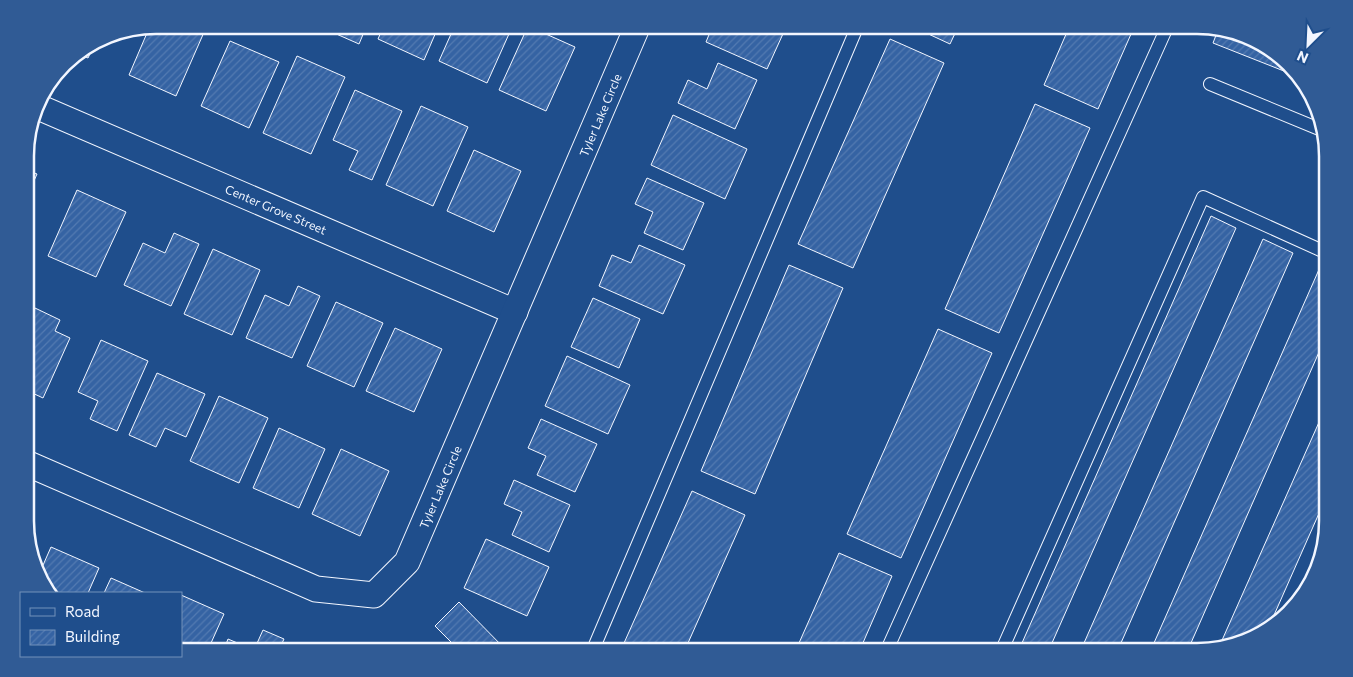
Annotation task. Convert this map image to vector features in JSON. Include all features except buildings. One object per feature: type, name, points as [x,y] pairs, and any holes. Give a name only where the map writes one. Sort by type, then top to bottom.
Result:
[{"type":"street","name":"Tyler Lake Circle","points":[[34,466],[316,589],[374,595],[407,562],[634,34]]},
{"type":"street","name":"Center Grove Street","points":[[43,109],[515,312]]},
{"type":"lane","points":[[596,643],[854,34]]},
{"type":"lane","points":[[890,643],[1164,34]]},
{"type":"lane","points":[[1210,84],[1316,128]]},
{"type":"lane","points":[[1005,643],[1203,197],[1319,248]]}]
